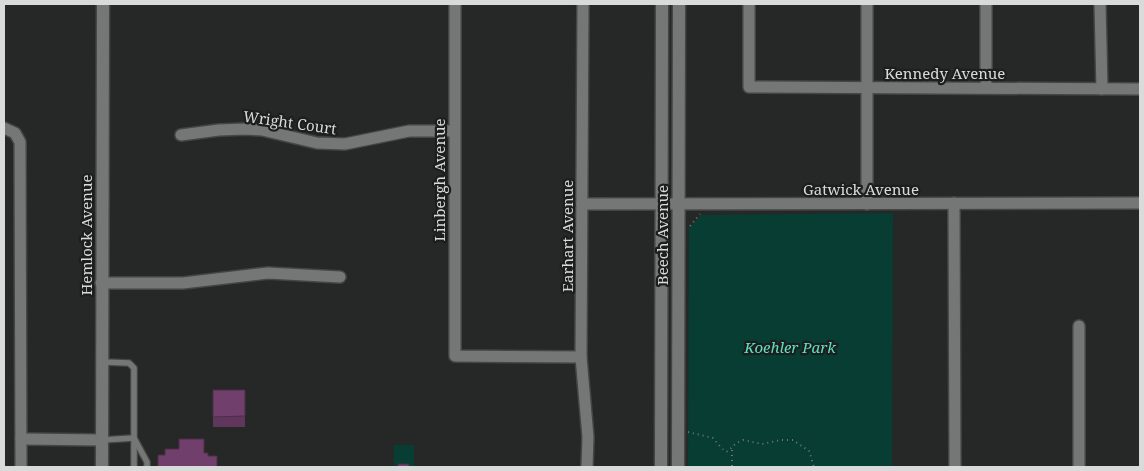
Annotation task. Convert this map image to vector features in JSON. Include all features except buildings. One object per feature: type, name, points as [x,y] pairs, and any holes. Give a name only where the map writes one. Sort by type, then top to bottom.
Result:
[{"type":"main road","name":"Hemlock Avenue","points":[[102,467],[103,4]]},
{"type":"main road","name":"Beech Avenue","points":[[661,467],[662,4]]},
{"type":"main road","name":"Beech Avenue","points":[[678,467],[679,4]]},
{"type":"street","name":"Linbergh Avenue","points":[[455,4],[454,356],[581,357]]},
{"type":"street","name":"Earhart Avenue","points":[[583,4],[581,357],[588,437],[587,467]]},
{"type":"street","name":"Kennedy Avenue","points":[[749,4],[749,87],[1140,89]]},
{"type":"street","points":[[866,204],[868,4]]},
{"type":"street","points":[[986,4],[986,88]]},
{"type":"street","points":[[1100,4],[1102,89]]},
{"type":"street","points":[[4,128],[15,133],[20,142],[21,467]]},
{"type":"street","name":"Wright Court","points":[[181,135],[246,129],[262,130],[317,142],[345,144],[409,131],[454,131]]},
{"type":"street","points":[[954,203],[955,467]]},
{"type":"street","name":"Gatwick Avenue","points":[[582,204],[1140,203]]},
{"type":"street","points":[[102,283],[183,283],[268,273],[340,277]]},
{"type":"street","points":[[1079,326],[1079,467]]},
{"type":"street","points":[[21,439],[102,440]]},
{"type":"lane","points":[[102,362],[128,363],[134,368],[134,467]]},
{"type":"lane","points":[[102,440],[134,438]]},
{"type":"lane","points":[[134,438],[147,462],[147,467]]},
{"type":"path","points":[[688,228],[700,214]]},
{"type":"path","points":[[687,429],[691,433],[714,438],[722,450],[726,452],[732,450],[743,440],[762,444],[781,440],[794,440],[809,451],[814,467]]},
{"type":"path","points":[[732,450],[732,467]]},
{"type":"green space","name":"Koehler Park","points":[[893,213],[892,467],[688,467],[689,228],[701,215]]},
{"type":"green space","points":[[394,445],[414,445],[414,467],[394,467]]}]
